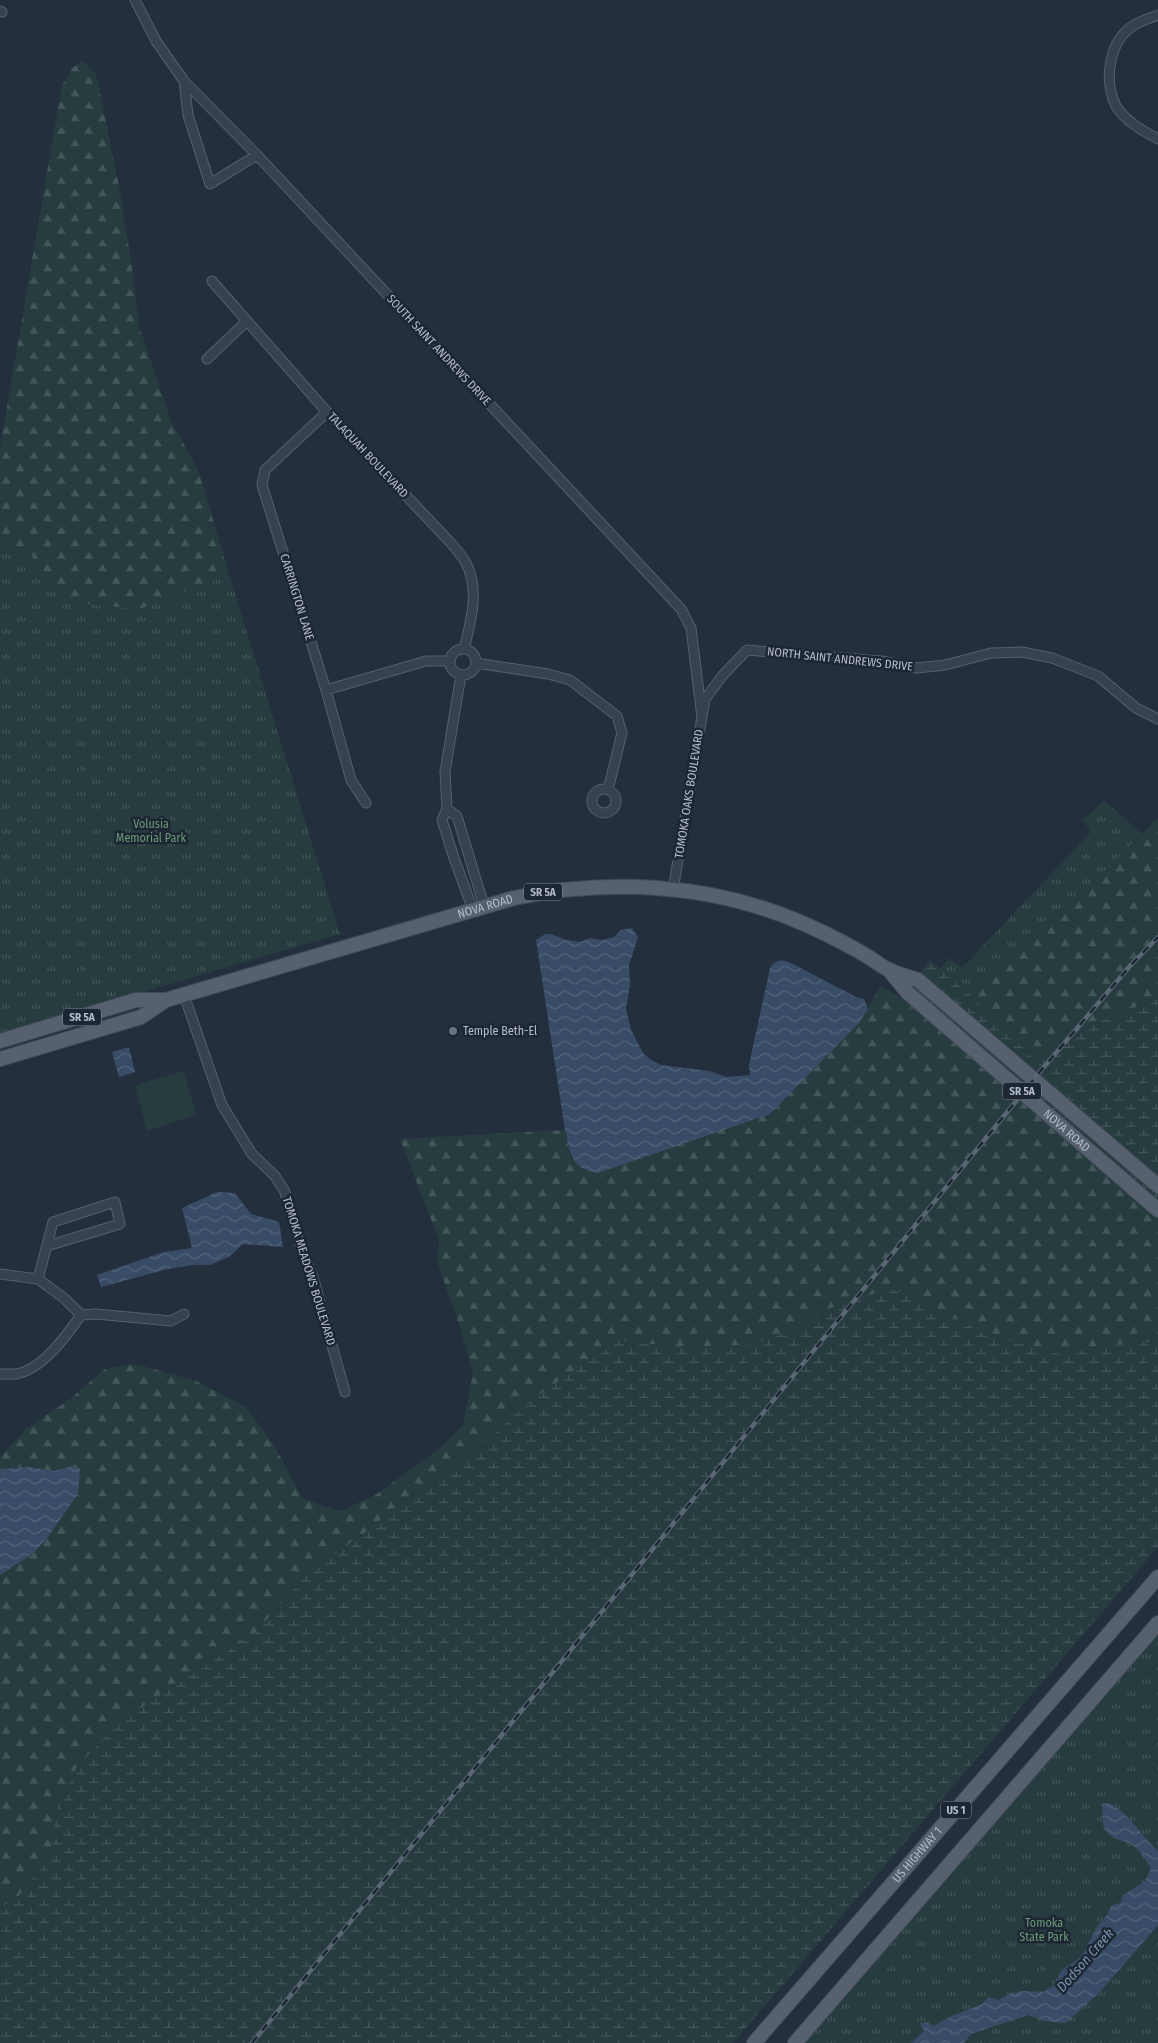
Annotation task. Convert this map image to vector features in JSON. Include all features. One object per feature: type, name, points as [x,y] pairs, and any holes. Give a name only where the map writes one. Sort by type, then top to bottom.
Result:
[{"type":"main road","name":"NOVA ROAD","points":[[166,1000],[479,908],[546,891],[620,886],[673,890],[728,899],[793,919],[828,934],[888,970],[918,980],[1158,1186]]},
{"type":"main road","name":"NOVA ROAD","points":[[888,970],[908,993],[1158,1210]]},
{"type":"main road","name":"SR 5A","points":[[0,1041],[136,1000],[166,1000]]},
{"type":"main road","name":"SR 5A","points":[[0,1059],[141,1016],[166,1000]]},
{"type":"main road","name":"US HIGHWAY 1","points":[[754,2043],[1158,1577]]},
{"type":"main road","name":"US 1","points":[[796,2043],[1158,1622]]},
{"type":"street","name":"SOUTH SAINT ANDREWS DRIVE","points":[[135,0],[156,41],[184,81],[257,155],[681,609],[691,628],[702,717]]},
{"type":"street","points":[[1158,15],[1135,24],[1119,40],[1110,58],[1110,85],[1117,106],[1131,123],[1158,139]]},
{"type":"street","points":[[184,81],[188,115],[210,184],[257,155]]},
{"type":"street","name":"TALAQUAH BOULEVARD","points":[[212,281],[327,412],[449,541],[466,563],[474,590],[464,649]]},
{"type":"street","points":[[207,359],[247,321]]},
{"type":"street","name":"CARRINGTON LANE","points":[[327,412],[265,470],[262,485],[326,690],[351,780],[366,803]]},
{"type":"street","points":[[464,649],[474,655],[476,663],[471,672],[461,675],[454,672],[449,661],[456,650],[464,649]]},
{"type":"street","name":"NORTH SAINT ANDREWS DRIVE","points":[[705,699],[723,674],[747,650],[881,661],[918,668],[945,665],[991,652],[1022,652],[1052,658],[1098,676],[1136,708],[1158,719]]},
{"type":"street","points":[[326,690],[426,661],[449,661]]},
{"type":"street","points":[[476,663],[548,674],[570,680],[618,716],[622,733],[608,790]]},
{"type":"street","points":[[461,675],[445,772],[447,809],[442,820],[454,858],[479,908]]},
{"type":"street","name":"TOMOKA OAKS BOULEVARD","points":[[673,890],[705,699]]},
{"type":"street","points":[[447,809],[457,816],[469,854],[479,908]]},
{"type":"street","points":[[454,858],[469,854]]},
{"type":"street","name":"TOMOKA MEADOWS BOULEVARD","points":[[184,995],[222,1105],[252,1154],[275,1176],[285,1192],[300,1245],[314,1277],[345,1392]]},
{"type":"street","points":[[38,1279],[53,1222],[115,1202],[120,1224],[47,1246]]},
{"type":"street","points":[[0,1274],[38,1279],[64,1298],[81,1315]]},
{"type":"street","points":[[0,1374],[16,1374],[36,1364],[58,1345],[81,1315],[96,1314],[171,1321],[184,1314]]},
{"type":"green space","points":[[82,61],[96,74],[118,181],[131,260],[139,326],[171,421],[199,472],[229,574],[140,609],[66,602],[28,549],[0,545],[0,447],[62,85],[72,68]]},
{"type":"green space","name":"Volusia Memorial Park","points":[[0,545],[28,549],[66,602],[140,608],[229,574],[340,934],[0,1034]]},
{"type":"green space","points":[[1104,800],[1142,834],[1081,895],[1040,927],[986,977],[965,990],[940,969],[949,958],[962,968],[1091,832],[1083,820]]},
{"type":"green space","points":[[1158,818],[1158,998],[1082,1029],[1033,1058],[965,990],[986,977],[1040,927],[1081,895]]},
{"type":"green space","points":[[930,960],[965,990],[1033,1058],[1082,1029],[1158,998],[1158,1180],[919,973]]},
{"type":"green space","points":[[911,982],[1158,1193],[1158,1203],[908,986]]},
{"type":"green space","points":[[881,985],[932,1020],[1158,1217],[1158,1341],[1123,1344],[1059,1354],[988,1335],[942,1312],[932,1304],[830,1308],[799,1327],[753,1345],[677,1347],[617,1340],[539,1395],[472,1452],[417,1490],[362,1535],[309,1572],[255,1633],[118,1723],[57,1812],[49,1859],[18,1897],[0,1908],[0,1575],[31,1555],[78,1494],[72,1466],[54,1471],[29,1467],[0,1469],[0,1457],[27,1428],[69,1400],[105,1369],[136,1364],[196,1381],[246,1407],[275,1447],[303,1499],[340,1511],[374,1496],[439,1449],[463,1425],[473,1373],[437,1261],[439,1240],[400,1139],[565,1130],[572,1160],[770,1114],[859,1023]]},
{"type":"green space","points":[[184,1071],[196,1115],[147,1131],[135,1085]]},
{"type":"green space","points":[[888,1289],[914,1293],[942,1312],[988,1335],[1059,1354],[1123,1344],[1158,1341],[1158,1547],[733,2043],[0,2043],[0,1908],[18,1897],[49,1859],[57,1812],[76,1768],[118,1723],[255,1633],[309,1572],[362,1535],[417,1490],[472,1452],[539,1395],[617,1340],[677,1347],[753,1345],[799,1327],[830,1308]]},
{"type":"green space","name":"Tomoka State Park","points":[[1158,1623],[1158,2043],[796,2043]]},
{"type":"water","points":[[632,928],[638,937],[629,965],[630,985],[626,1009],[631,1030],[643,1053],[661,1065],[709,1071],[726,1077],[750,1075],[749,1065],[770,968],[779,961],[791,963],[856,997],[864,999],[868,1009],[859,1023],[770,1114],[598,1173],[589,1171],[582,1168],[573,1159],[565,1130],[536,940],[545,934],[551,934],[567,940],[580,942],[590,938],[602,940],[614,937],[621,930]]},
{"type":"water","points":[[129,1047],[135,1072],[119,1077],[112,1052]]},
{"type":"water","points":[[217,1192],[235,1193],[251,1214],[279,1222],[283,1247],[243,1244],[229,1257],[210,1265],[192,1265],[168,1269],[101,1287],[97,1275],[164,1252],[192,1248],[182,1208]]},
{"type":"water","points":[[72,1466],[80,1469],[78,1494],[45,1541],[31,1555],[0,1575],[0,1469],[29,1467],[54,1471]]},
{"type":"water","name":"Dodson Creek","points":[[1108,1803],[1123,1813],[1158,1851],[1158,1925],[1100,1992],[1066,2023],[1045,2021],[1028,2015],[971,2034],[964,2043],[911,2043],[924,2031],[920,2023],[928,2022],[933,2026],[982,2004],[988,1997],[999,2000],[1010,1994],[1022,1991],[1043,1992],[1054,1985],[1061,1971],[1082,1956],[1096,1928],[1107,1915],[1111,1906],[1120,1903],[1123,1895],[1145,1881],[1151,1868],[1137,1848],[1112,1837],[1104,1828],[1102,1804]]},
{"type":"railway","points":[[252,2043],[1038,1074],[1130,966],[1158,937]]},
{"type":"place","name":"Temple Beth-El","points":[[453,1031]]}]
